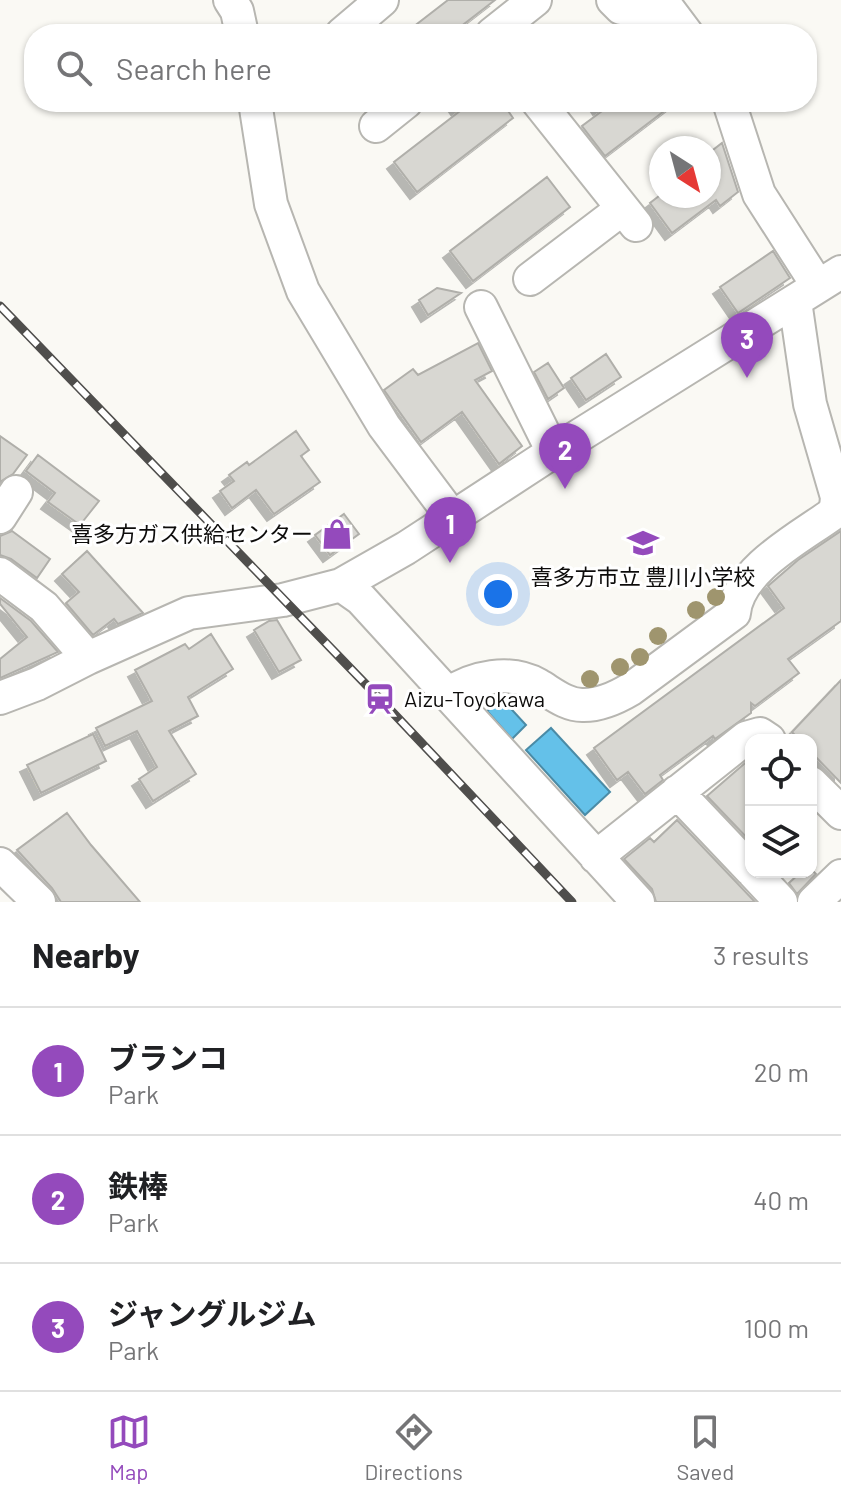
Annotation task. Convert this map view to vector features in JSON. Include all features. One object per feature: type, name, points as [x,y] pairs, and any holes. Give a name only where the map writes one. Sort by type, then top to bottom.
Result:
[{"type":"street","points":[[230,0],[240,24]]},
{"type":"street","points":[[354,24],[382,0]]},
{"type":"street","points":[[505,24],[535,0]]},
{"type":"street","points":[[613,0],[621,8],[669,10],[680,24]]},
{"type":"street","points":[[257,112],[271,204],[303,291],[384,426],[453,518]]},
{"type":"street","points":[[376,126],[394,112]]},
{"type":"street","points":[[530,279],[629,217],[546,112]]},
{"type":"street","points":[[448,694],[483,678],[502,677],[523,678],[580,706],[602,703],[616,697],[734,613],[735,602],[755,571],[831,515],[836,508],[837,497],[810,404],[818,286],[759,194],[732,112]]},
{"type":"street","points":[[0,698],[37,684],[189,613],[283,600],[341,585],[453,518],[818,286]]},
{"type":"street","points":[[481,307],[553,452]]},
{"type":"street","points":[[0,574],[44,607],[88,658]]},
{"type":"street","points":[[341,585],[361,599],[638,902]]},
{"type":"street","points":[[596,857],[745,739]]},
{"type":"street","points":[[817,789],[841,813]]},
{"type":"street","points":[[677,792],[745,864]]},
{"type":"street","points":[[0,864],[39,902]]},
{"type":"street","points":[[814,902],[841,876]]},
{"type":"street","points":[[759,878],[781,902]]},
{"type":"water","points":[[501,698],[526,725],[512,739],[487,711]]},
{"type":"water","points":[[551,728],[610,792],[585,815],[526,750]]},
{"type":"building","points":[[448,0],[495,0],[464,24],[417,24]]},
{"type":"building","points":[[459,112],[509,112],[513,118],[417,192],[394,162]]},
{"type":"building","points":[[601,112],[663,112],[605,156],[582,126]]},
{"type":"building","points":[[721,144],[738,192],[721,205]]},
{"type":"building","points":[[547,177],[570,207],[473,281],[450,251]]},
{"type":"building","points":[[654,208],[705,208],[672,233]]},
{"type":"building","points":[[773,251],[790,278],[738,313],[720,287]]},
{"type":"building","points":[[437,288],[461,293],[428,315],[419,300]]},
{"type":"building","points":[[478,343],[492,371],[475,380],[522,446],[499,464],[462,412],[421,442],[384,390],[413,369],[418,375]]},
{"type":"building","points":[[606,354],[621,377],[586,400],[571,378]]},
{"type":"building","points":[[548,363],[564,388],[548,399],[534,372]]},
{"type":"building","points":[[296,431],[309,450],[301,456],[320,482],[274,514],[256,490],[232,508],[220,491],[234,481],[229,475],[247,462],[249,465]]},
{"type":"building","points":[[0,436],[27,455],[13,474],[0,482]]},
{"type":"building","points":[[38,455],[99,501],[80,525],[48,502],[55,493],[26,471]]},
{"type":"building","points":[[344,514],[359,534],[330,555],[315,535]]},
{"type":"building","points":[[12,531],[50,559],[37,578],[11,559],[0,555],[0,536]]},
{"type":"building","points":[[841,531],[841,621],[788,659],[799,673],[755,706],[751,703],[751,713],[660,775],[663,780],[645,794],[628,772],[617,780],[594,748],[784,608],[768,586],[798,560]]},
{"type":"building","points":[[87,551],[143,613],[118,624],[114,619],[93,635],[66,603],[79,592],[62,574]]},
{"type":"building","points":[[0,598],[31,621],[58,652],[0,678],[0,659],[27,637],[0,604]]},
{"type":"building","points":[[277,620],[301,660],[279,672],[254,630]]},
{"type":"building","points":[[211,634],[233,669],[188,697],[198,716],[169,731],[196,774],[153,801],[139,779],[157,767],[137,731],[105,746],[96,728],[152,701],[135,670],[185,644],[189,649]]},
{"type":"building","points":[[841,680],[841,783],[817,758],[817,734],[792,732]]},
{"type":"building","points":[[93,734],[106,761],[41,793],[27,765]]},
{"type":"building","points":[[745,763],[745,836],[707,796]]},
{"type":"building","points":[[67,813],[140,902],[61,902],[17,850]]},
{"type":"building","points":[[677,820],[755,902],[656,902],[652,889],[624,859],[650,838],[654,842]]},
{"type":"building","points":[[794,878],[812,878],[797,894],[789,883]]},
{"type":"railway","points":[[0,306],[572,902]]},
{"type":"place","name":"ジャングルジム","points":[[747,378]]},
{"type":"place","name":"鉄棒","points":[[565,489]]},
{"type":"place","name":"喜多方ガス供給センター","points":[[337,534]]},
{"type":"place","name":"喜多方市立 豊川小学校","points":[[643,543]]},
{"type":"place","name":"ブランコ","points":[[450,563]]},
{"type":"place","name":"Aizu-Toyokawa","points":[[380,699]]}]
